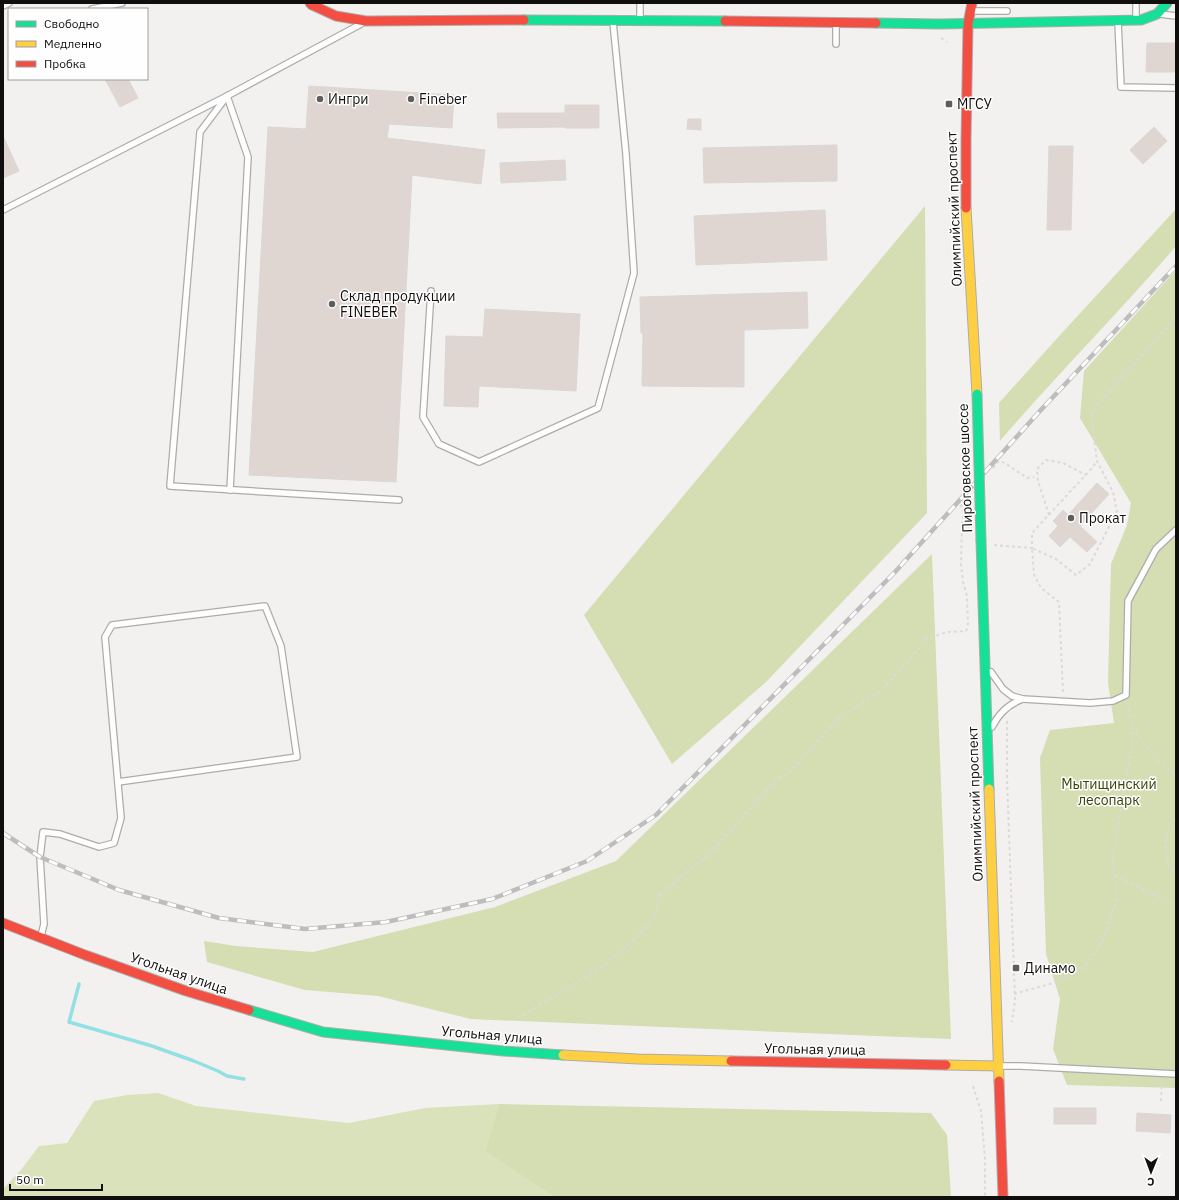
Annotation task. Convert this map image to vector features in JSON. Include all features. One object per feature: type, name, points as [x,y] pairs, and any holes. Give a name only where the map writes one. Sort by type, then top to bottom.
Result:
[{"type":"street","points":[[310,3],[336,16],[366,21],[640,20],[968,24],[1118,18],[1141,20],[1157,14],[1168,3]]},
{"type":"street","name":"Олимпийский проспект","points":[[965,3],[968,24]]},
{"type":"street","name":"Олимпийский проспект","points":[[971,7],[968,24],[966,202],[977,394]]},
{"type":"street","name":"Пироговское шоссе","points":[[977,394],[981,541]]},
{"type":"street","name":"Олимпийский проспект","points":[[981,541],[998,1066]]},
{"type":"street","name":"Угольная улица","points":[[3,923],[85,955],[186,991],[278,1020],[323,1032],[503,1051],[638,1059],[998,1066]]},
{"type":"street","points":[[998,1066],[1003,1197]]},
{"type":"lane","points":[[3,6],[9,3]]},
{"type":"lane","points":[[97,8],[122,3]]},
{"type":"lane","points":[[640,3],[640,20]]},
{"type":"lane","points":[[1136,3],[1136,20]]},
{"type":"lane","points":[[971,7],[1007,11]]},
{"type":"lane","points":[[1157,14],[1176,16]]},
{"type":"lane","points":[[1118,18],[1122,87],[1176,88]]},
{"type":"lane","points":[[431,290],[423,417],[439,444],[479,462],[598,408],[634,273],[626,154],[613,20]]},
{"type":"lane","points":[[3,210],[227,96],[366,21]]},
{"type":"lane","points":[[836,22],[836,44]]},
{"type":"lane","points":[[227,96],[200,132],[170,486],[399,500]]},
{"type":"lane","points":[[227,96],[248,157],[230,490]]},
{"type":"lane","points":[[985,663],[1003,689],[1012,696],[1023,699],[1090,703],[1114,701],[1126,696],[1128,601],[1156,548],[1176,530]]},
{"type":"lane","points":[[41,938],[44,924],[40,857],[43,832],[60,834],[99,847],[114,843],[121,818],[105,637],[112,625],[265,606],[281,646],[297,757],[118,782]]},
{"type":"lane","points":[[987,737],[1002,712],[1013,702],[1023,699]]},
{"type":"lane","points":[[998,1066],[1176,1074]]},
{"type":"path","points":[[993,539],[993,545],[1032,548],[1056,559],[1076,575],[1090,564],[1117,510],[1113,492],[1097,461],[1092,411],[1176,317]]},
{"type":"path","points":[[1049,515],[1038,481],[1037,469],[1046,460],[1063,463],[1086,475]]},
{"type":"path","points":[[1063,701],[1059,602],[1041,588],[1034,575],[1032,533],[1086,475],[1097,461]]},
{"type":"path","points":[[518,1018],[602,967],[629,944],[654,918],[660,895],[684,874],[712,854],[775,781],[792,770],[841,716],[878,693],[906,664],[926,639],[947,632],[966,631]]},
{"type":"path","points":[[1014,994],[1057,982],[1084,968],[1104,939],[1117,899],[1113,857],[1133,739],[1130,713],[1126,696]]},
{"type":"path","points":[[1007,716],[1007,778],[1014,994],[1012,1026]]},
{"type":"path","points":[[1132,726],[1148,750],[1167,769],[1176,775]]},
{"type":"path","points":[[1176,820],[1169,825],[1165,843],[1168,866],[1176,873]]},
{"type":"path","points":[[1115,876],[1176,904]]},
{"type":"path","points":[[1161,1101],[1162,1074]]},
{"type":"path","points":[[973,1086],[981,1111],[985,1159],[985,1197]]},
{"type":"green space","points":[[925,206],[927,513],[766,682],[672,764],[584,615]]},
{"type":"green space","points":[[1176,209],[1176,246],[1000,441],[999,403]]},
{"type":"green space","name":"Мытищинский лесопарк","points":[[1176,270],[1176,1088],[1067,1085],[1053,1049],[1060,999],[1046,954],[1040,758],[1050,730],[1114,723],[1108,683],[1111,564],[1127,525],[1131,503],[1080,418],[1084,371]]},
{"type":"green space","points":[[932,554],[951,1039],[471,1019],[378,996],[305,990],[207,962],[204,941],[236,946],[313,952],[495,907],[616,861]]},
{"type":"green space","points":[[158,1093],[196,1106],[349,1123],[425,1108],[499,1104],[487,1151],[554,1197],[3,1197],[3,1189],[21,1170],[39,1146],[67,1143],[94,1101],[127,1095]]},
{"type":"green space","points":[[499,1104],[931,1113],[947,1135],[951,1197],[554,1197],[486,1151]]},
{"type":"building","points":[[1147,43],[1176,43],[1176,72],[1146,72]]},
{"type":"building","points":[[106,80],[129,80],[138,98],[120,107]]},
{"type":"building","name":"Склад продукции FINEBER","points":[[309,86],[454,95],[452,128],[389,124],[387,138],[485,150],[481,184],[412,175],[396,482],[249,475],[268,127],[306,129]]},
{"type":"building","points":[[565,105],[599,105],[599,128],[498,128],[497,113],[565,113]]},
{"type":"building","points":[[688,119],[701,119],[701,130],[687,129]]},
{"type":"building","points":[[1154,127],[1167,141],[1143,164],[1130,150]]},
{"type":"building","points":[[3,136],[19,171],[3,178]]},
{"type":"building","points":[[837,145],[837,181],[704,183],[703,148]]},
{"type":"building","points":[[1049,146],[1073,146],[1071,230],[1047,230]]},
{"type":"building","points":[[565,160],[566,180],[501,183],[500,163]]},
{"type":"building","points":[[825,210],[827,260],[696,265],[694,216]]},
{"type":"building","points":[[807,292],[808,328],[744,330],[744,387],[642,386],[643,333],[641,333],[640,297]]},
{"type":"building","points":[[485,309],[580,314],[576,391],[479,386],[478,407],[444,406],[446,336],[483,337]]},
{"type":"building","name":"Прокат","points":[[1097,483],[1109,494],[1080,526],[1097,542],[1087,552],[1070,537],[1060,547],[1049,536],[1058,526],[1053,521],[1063,510],[1068,515]]},
{"type":"building","points":[[1054,1108],[1096,1108],[1096,1124],[1054,1124]]},
{"type":"building","points":[[1137,1113],[1171,1115],[1170,1133],[1136,1131]]},
{"type":"waterway","points":[[79,984],[69,1022],[152,1046],[194,1061],[227,1076],[244,1079]]},
{"type":"railway","points":[[3,833],[40,857],[119,890],[219,918],[305,929],[386,922],[492,899],[587,861],[656,815],[895,572],[1039,412],[1176,266]]},
{"type":"traffic: fast","points":[[876,23],[939,24],[1141,20],[1157,14],[1167,3]]},
{"type":"traffic: fast","points":[[524,20],[725,21]]},
{"type":"traffic: fast","points":[[977,394],[981,541]]},
{"type":"traffic: fast","points":[[981,541],[989,789]]},
{"type":"traffic: fast","points":[[249,1010],[323,1032],[503,1051],[563,1055]]},
{"type":"traffic: slow","points":[[966,208],[977,394]]},
{"type":"traffic: slow","points":[[989,789],[999,1081]]},
{"type":"traffic: slow","points":[[563,1055],[638,1059],[731,1061]]},
{"type":"traffic: slow","points":[[946,1065],[998,1066]]},
{"type":"traffic: jam","points":[[310,3],[336,16],[366,21],[524,20]]},
{"type":"traffic: jam","points":[[966,208],[968,24],[972,3]]},
{"type":"traffic: jam","points":[[725,21],[876,23]]},
{"type":"traffic: jam","points":[[3,923],[85,955],[186,991],[249,1010]]},
{"type":"traffic: jam","points":[[731,1061],[946,1065]]},
{"type":"traffic: jam","points":[[999,1081],[1003,1197]]},
{"type":"place","name":"Ингри","points":[[320,99]]},
{"type":"place","name":"Fineber","points":[[411,99]]},
{"type":"place","name":"МГСУ","points":[[949,104]]},
{"type":"place","name":"Склад продукции FINEBER","points":[[332,304]]},
{"type":"place","name":"Прокат","points":[[1071,518]]},
{"type":"place","name":"Динамо","points":[[1016,968]]}]
